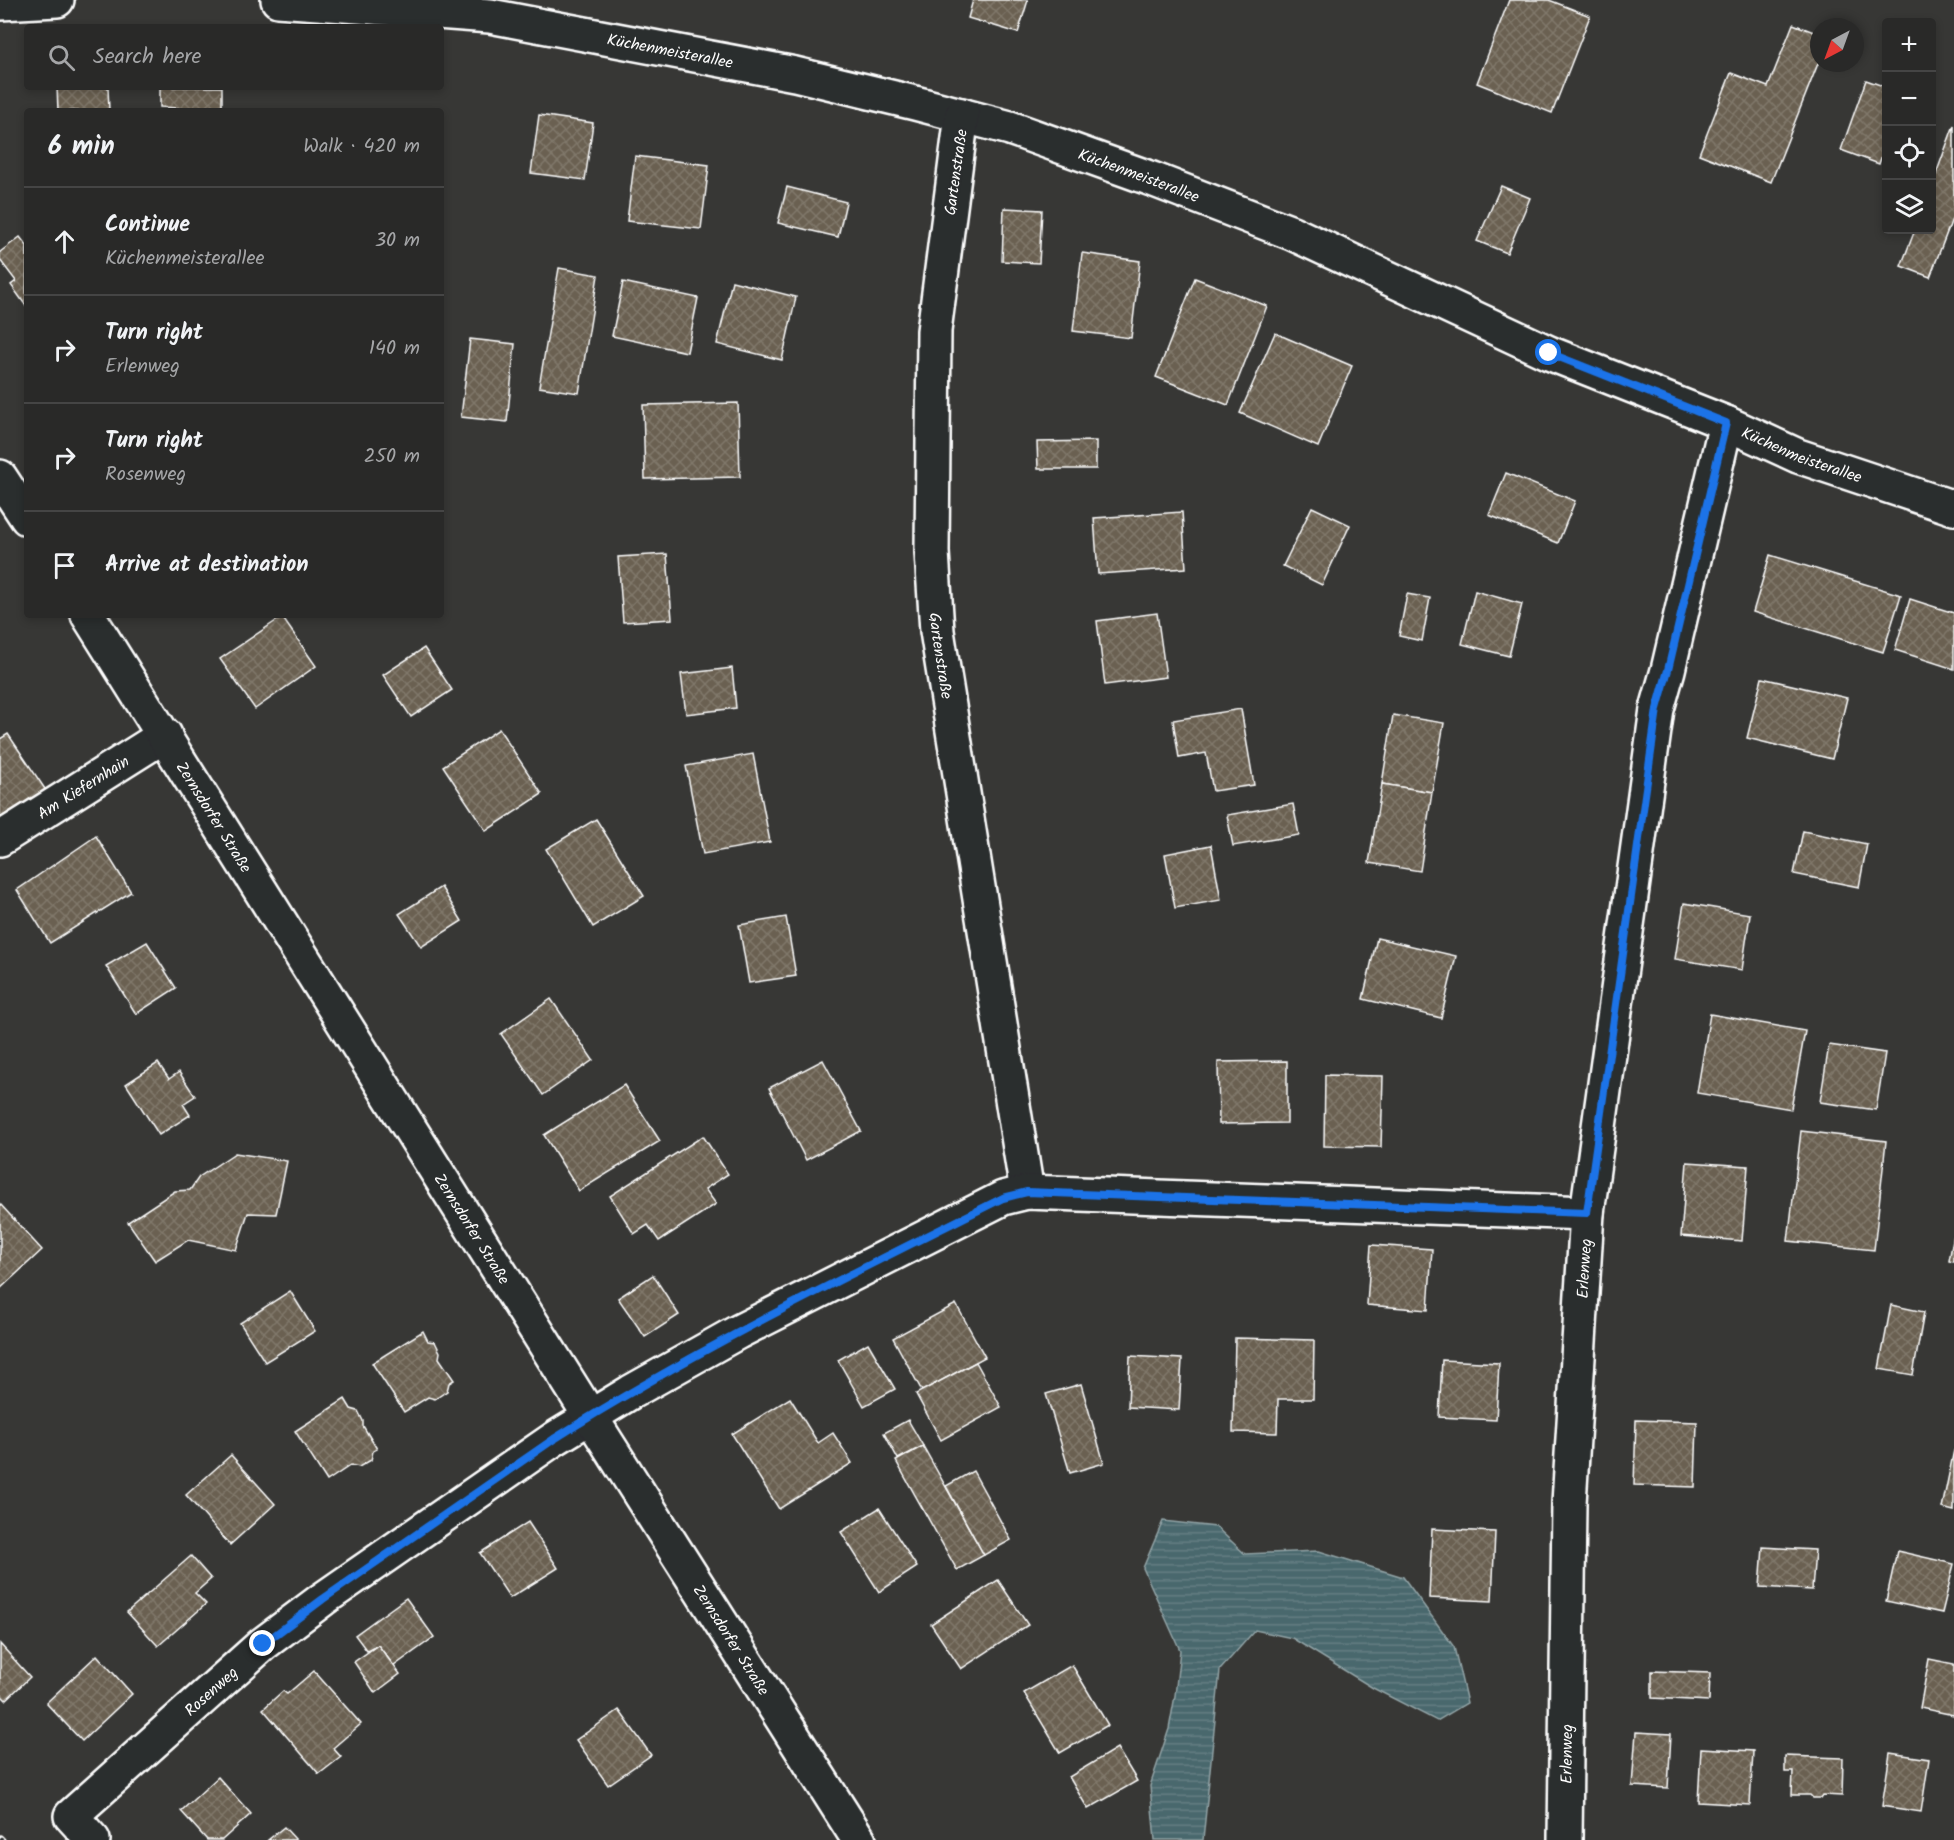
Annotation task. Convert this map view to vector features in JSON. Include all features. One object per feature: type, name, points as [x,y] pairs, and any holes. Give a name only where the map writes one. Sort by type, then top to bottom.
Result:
[{"type":"street","points":[[0,3],[57,0]]},
{"type":"street","name":"Küchenmeisterallee","points":[[278,0],[490,16],[795,74],[1010,128],[1292,233],[1549,353],[1726,423],[1798,456],[1954,508]]},
{"type":"street","name":"Gartenstraße","points":[[962,115],[933,331],[932,552],[937,632],[1027,1192]]},
{"type":"street","name":"Erlenweg","points":[[1565,1840],[1569,1503],[1587,1213],[1657,709],[1726,423]]},
{"type":"street","points":[[0,477],[24,513]]},
{"type":"street","name":"Zernsdorfer Straße","points":[[90,618],[590,1416],[859,1840]]},
{"type":"street","name":"Am Kiefernhain","points":[[0,839],[165,735]]},
{"type":"street","name":"Rosenweg","points":[[93,1840],[71,1816],[263,1644],[323,1599],[590,1416],[738,1332],[1003,1198],[1027,1192],[1587,1213]]},
{"type":"water","points":[[1163,1521],[1216,1527],[1245,1554],[1319,1551],[1403,1577],[1454,1647],[1467,1703],[1437,1721],[1373,1688],[1292,1638],[1255,1630],[1220,1670],[1203,1840],[1155,1840],[1150,1786],[1169,1729],[1180,1650],[1143,1568]]},
{"type":"building","points":[[973,0],[1028,0],[1018,33],[968,18]]},
{"type":"building","points":[[1509,0],[1549,0],[1590,16],[1552,113],[1477,83]]},
{"type":"building","points":[[1793,24],[1810,31],[1810,72],[1815,72],[1771,182],[1699,154],[1731,73],[1768,87]]},
{"type":"building","points":[[1866,80],[1882,86],[1882,155],[1879,164],[1841,150]]},
{"type":"building","points":[[57,90],[108,90],[109,108],[58,108]]},
{"type":"building","points":[[160,90],[222,90],[222,108],[160,107]]},
{"type":"building","points":[[539,115],[593,123],[585,180],[531,173]]},
{"type":"building","points":[[1954,125],[1954,214],[1930,277],[1901,266],[1913,234],[1936,234],[1936,174]]},
{"type":"building","points":[[635,156],[709,165],[701,229],[627,221]]},
{"type":"building","points":[[1501,186],[1530,198],[1507,253],[1477,241]]},
{"type":"building","points":[[787,187],[846,202],[838,237],[778,223]]},
{"type":"building","points":[[1004,208],[1042,210],[1039,263],[1002,261]]},
{"type":"building","points":[[20,237],[24,242],[24,303],[11,285],[16,281],[0,260],[0,252]]},
{"type":"building","points":[[1082,253],[1140,261],[1131,338],[1073,331]]},
{"type":"building","points":[[559,268],[598,275],[579,393],[539,387]]},
{"type":"building","points":[[1195,278],[1267,306],[1228,405],[1156,377]]},
{"type":"building","points":[[732,281],[796,297],[782,360],[717,344]]},
{"type":"building","points":[[623,282],[698,298],[687,352],[612,336]]},
{"type":"building","points":[[1275,333],[1352,366],[1318,447],[1240,413]]},
{"type":"building","points":[[470,339],[515,344],[507,422],[461,417]]},
{"type":"building","points":[[738,403],[740,477],[645,479],[643,405]]},
{"type":"building","points":[[1096,441],[1096,469],[1038,469],[1037,442]]},
{"type":"building","points":[[1506,473],[1575,501],[1558,543],[1489,515]]},
{"type":"building","points":[[1312,507],[1350,525],[1322,585],[1283,566]]},
{"type":"building","points":[[1182,512],[1186,568],[1098,574],[1094,518]]},
{"type":"building","points":[[667,554],[672,619],[623,622],[618,557]]},
{"type":"building","points":[[1770,555],[1901,595],[1883,652],[1753,612]]},
{"type":"building","points":[[1475,591],[1522,604],[1509,656],[1462,644]]},
{"type":"building","points":[[1407,594],[1430,598],[1422,641],[1399,636]]},
{"type":"building","points":[[1910,599],[1954,613],[1954,669],[1895,650]]},
{"type":"building","points":[[1157,613],[1166,677],[1105,685],[1097,621]]},
{"type":"building","points":[[283,618],[316,666],[255,709],[220,659]]},
{"type":"building","points":[[424,648],[452,690],[411,717],[383,675]]},
{"type":"building","points":[[732,668],[736,708],[686,714],[681,674]]},
{"type":"building","points":[[1762,678],[1847,698],[1832,759],[1747,738]]},
{"type":"building","points":[[1241,709],[1254,785],[1213,791],[1206,753],[1179,758],[1173,720]]},
{"type":"building","points":[[1393,715],[1444,723],[1432,792],[1382,784]]},
{"type":"building","points":[[499,729],[542,794],[486,831],[443,766]]},
{"type":"building","points":[[8,734],[47,792],[0,822],[0,739]]},
{"type":"building","points":[[753,754],[770,842],[703,854],[686,766]]},
{"type":"building","points":[[1382,784],[1432,792],[1420,871],[1369,863]]},
{"type":"building","points":[[1293,804],[1299,835],[1233,846],[1227,815]]},
{"type":"building","points":[[596,819],[644,896],[593,927],[546,849]]},
{"type":"building","points":[[1803,831],[1867,844],[1859,887],[1794,874]]},
{"type":"building","points":[[96,836],[131,892],[50,943],[17,890]]},
{"type":"building","points":[[1211,845],[1221,900],[1175,908],[1165,854]]},
{"type":"building","points":[[441,887],[462,921],[421,947],[399,914]]},
{"type":"building","points":[[1684,903],[1750,914],[1742,970],[1675,959]]},
{"type":"building","points":[[786,917],[796,976],[749,983],[739,925]]},
{"type":"building","points":[[1377,938],[1456,956],[1441,1018],[1363,999]]},
{"type":"building","points":[[147,942],[176,988],[136,1014],[106,966]]},
{"type":"building","points":[[551,999],[593,1060],[543,1095],[501,1034]]},
{"type":"building","points":[[1710,1014],[1805,1031],[1791,1109],[1697,1093]]},
{"type":"building","points":[[1829,1045],[1885,1053],[1876,1110],[1820,1102]]},
{"type":"building","points":[[823,1060],[861,1131],[806,1160],[769,1088]]},
{"type":"building","points":[[1287,1061],[1287,1123],[1219,1124],[1218,1062]]},
{"type":"building","points":[[158,1063],[169,1079],[179,1072],[195,1096],[183,1104],[190,1115],[159,1135],[126,1084]]},
{"type":"building","points":[[1325,1075],[1383,1076],[1381,1147],[1324,1146]]},
{"type":"building","points":[[624,1085],[660,1141],[579,1191],[544,1135]]},
{"type":"building","points":[[1801,1131],[1886,1141],[1874,1250],[1788,1241]]},
{"type":"building","points":[[703,1136],[728,1174],[705,1189],[716,1204],[659,1241],[648,1225],[634,1234],[610,1196]]},
{"type":"building","points":[[235,1153],[287,1161],[276,1214],[248,1213],[236,1250],[188,1240],[155,1261],[128,1222],[175,1191],[190,1190],[199,1177]]},
{"type":"building","points":[[1687,1162],[1748,1166],[1742,1241],[1681,1236]]},
{"type":"building","points":[[0,1204],[42,1250],[0,1289]]},
{"type":"building","points":[[1954,1234],[1954,1262],[1949,1261]]},
{"type":"building","points":[[1371,1245],[1432,1249],[1428,1310],[1367,1305]]},
{"type":"building","points":[[653,1275],[679,1315],[645,1337],[618,1298]]},
{"type":"building","points":[[290,1291],[315,1331],[265,1362],[240,1323]]},
{"type":"building","points":[[956,1304],[985,1357],[922,1391],[893,1338]]},
{"type":"building","points":[[1891,1305],[1924,1312],[1913,1375],[1879,1369]]},
{"type":"building","points":[[423,1331],[428,1341],[435,1342],[440,1352],[439,1358],[454,1380],[449,1383],[447,1391],[435,1399],[428,1397],[404,1412],[372,1363]]},
{"type":"building","points":[[1235,1338],[1314,1340],[1313,1399],[1278,1399],[1277,1433],[1233,1432]]},
{"type":"building","points":[[868,1343],[895,1389],[864,1406],[838,1360]]},
{"type":"building","points":[[1130,1356],[1182,1359],[1179,1410],[1128,1407]]},
{"type":"building","points":[[1442,1360],[1499,1363],[1496,1420],[1439,1417]]},
{"type":"building","points":[[976,1362],[1001,1407],[941,1440],[916,1394]]},
{"type":"building","points":[[1081,1384],[1104,1463],[1070,1473],[1046,1394]]},
{"type":"building","points":[[790,1398],[818,1443],[833,1433],[852,1463],[779,1509],[732,1434]]},
{"type":"building","points":[[345,1399],[351,1409],[358,1411],[363,1426],[377,1449],[373,1451],[371,1460],[359,1467],[351,1465],[327,1481],[295,1431]]},
{"type":"building","points":[[908,1420],[923,1446],[898,1459],[884,1433]]},
{"type":"building","points":[[1636,1420],[1697,1422],[1695,1487],[1634,1485]]},
{"type":"building","points":[[923,1446],[984,1555],[957,1570],[896,1461]]},
{"type":"building","points":[[1954,1450],[1954,1511],[1942,1508]]},
{"type":"building","points":[[231,1455],[275,1504],[230,1545],[186,1495]]},
{"type":"building","points":[[973,1471],[1011,1540],[984,1555],[946,1486]]},
{"type":"building","points":[[879,1508],[917,1567],[879,1592],[841,1532]]},
{"type":"building","points":[[528,1522],[558,1568],[510,1598],[480,1553]]},
{"type":"building","points":[[1432,1529],[1495,1532],[1492,1601],[1429,1598]]},
{"type":"building","points":[[1763,1547],[1815,1550],[1812,1590],[1760,1587]]},
{"type":"building","points":[[1897,1551],[1954,1564],[1942,1613],[1886,1601]]},
{"type":"building","points":[[191,1556],[211,1579],[195,1593],[206,1604],[158,1646],[127,1612]]},
{"type":"building","points":[[998,1580],[1028,1625],[961,1669],[931,1624]]},
{"type":"building","points":[[406,1598],[434,1637],[394,1666],[378,1645],[367,1651],[355,1635]]},
{"type":"building","points":[[0,1644],[30,1677],[6,1700],[0,1694]]},
{"type":"building","points":[[378,1645],[400,1674],[375,1693],[354,1662]]},
{"type":"building","points":[[97,1655],[132,1694],[82,1741],[46,1703]]},
{"type":"building","points":[[1929,1659],[1954,1664],[1954,1715],[1920,1708]]},
{"type":"building","points":[[1072,1665],[1108,1725],[1060,1753],[1024,1693]]},
{"type":"building","points":[[314,1671],[361,1724],[333,1748],[341,1757],[319,1774],[263,1709],[283,1691],[287,1694]]},
{"type":"building","points":[[1652,1671],[1710,1673],[1709,1701],[1652,1698]]},
{"type":"building","points":[[619,1710],[651,1755],[608,1785],[576,1740]]},
{"type":"building","points":[[1636,1732],[1671,1734],[1668,1788],[1632,1786]]},
{"type":"building","points":[[1117,1748],[1137,1781],[1088,1809],[1069,1777]]},
{"type":"building","points":[[1701,1748],[1753,1751],[1750,1805],[1698,1802]]},
{"type":"building","points":[[1890,1753],[1929,1759],[1921,1812],[1882,1806]]},
{"type":"building","points":[[1785,1756],[1843,1758],[1842,1796],[1823,1795],[1821,1798],[1813,1798],[1810,1795],[1792,1795],[1793,1772],[1785,1772]]},
{"type":"building","points":[[218,1777],[251,1814],[222,1840],[207,1840],[181,1811]]},
{"type":"building","points":[[284,1827],[296,1840],[268,1840]]},
{"type":"route","points":[[263,1644],[323,1599],[590,1416],[738,1332],[1003,1198],[1027,1192],[1587,1213],[1657,709],[1726,423],[1549,353]]}]
